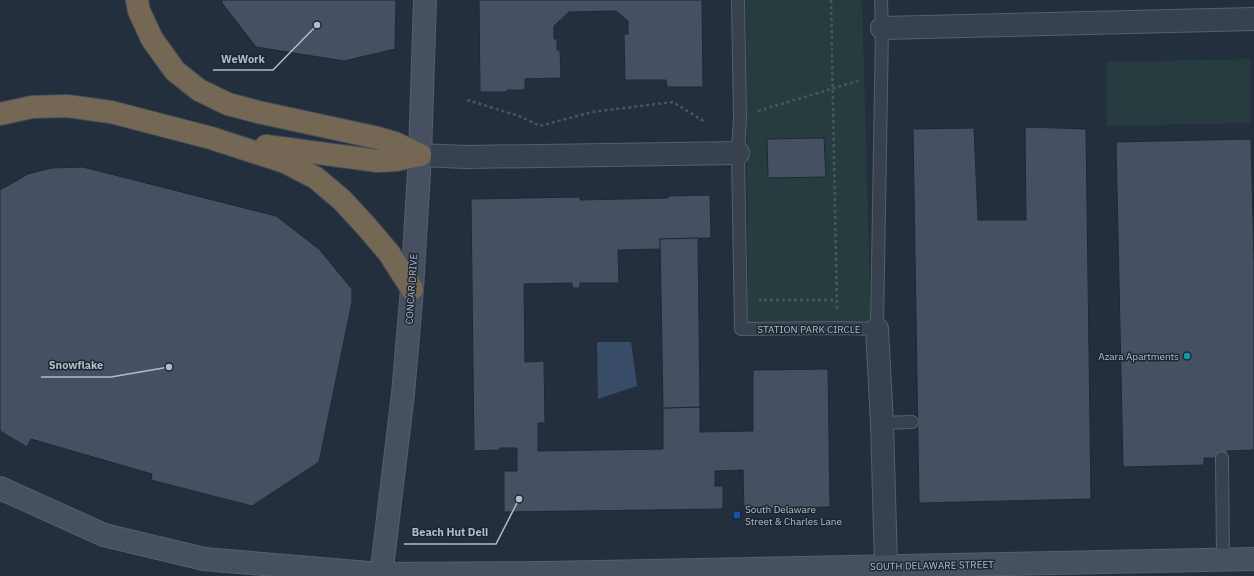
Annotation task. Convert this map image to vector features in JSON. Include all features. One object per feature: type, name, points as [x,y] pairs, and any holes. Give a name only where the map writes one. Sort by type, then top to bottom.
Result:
[{"type":"highway","points":[[137,0],[139,11],[152,39],[175,70],[199,90],[228,104],[378,138],[395,143],[420,155]]},
{"type":"highway","points":[[0,114],[32,107],[67,106],[111,112],[211,138],[285,162],[316,178],[342,200],[389,253],[412,289]]},
{"type":"highway","points":[[211,138],[378,161],[396,160],[420,155]]},
{"type":"main road","name":"CONCAR DRIVE","points":[[381,575],[403,394],[412,289],[420,155],[425,0]]},
{"type":"main road","name":"SOUTH DELAWARE STREET","points":[[0,488],[104,535],[204,559],[381,575],[547,573],[886,573],[1254,559]]},
{"type":"street","points":[[882,28],[1254,19]]},
{"type":"street","points":[[420,155],[466,157],[738,153]]},
{"type":"street","points":[[878,329],[886,573]]},
{"type":"lane","name":"STATION PARK CIRCLE","points":[[738,0],[740,118],[738,153],[741,329],[878,329]]},
{"type":"lane","points":[[878,329],[882,28],[881,0]]},
{"type":"lane","points":[[882,423],[912,422]]},
{"type":"lane","points":[[1222,458],[1223,559]]},
{"type":"path","points":[[830,0],[837,310]]},
{"type":"path","points":[[755,112],[861,80]]},
{"type":"path","points":[[467,100],[519,116],[540,126],[592,112],[673,102],[705,122]]},
{"type":"path","points":[[759,292],[760,300],[836,300]]},
{"type":"green space","points":[[746,0],[862,0],[871,323],[748,326]]},
{"type":"green space","points":[[1251,59],[1250,123],[1107,126],[1106,62]]},
{"type":"water","points":[[597,342],[631,342],[637,386],[598,399]]},
{"type":"building","points":[[222,0],[396,0],[395,49],[344,61],[256,47],[222,3]]},
{"type":"building","points":[[479,0],[702,0],[703,87],[667,87],[666,80],[625,80],[624,34],[628,34],[628,21],[616,11],[569,12],[554,26],[554,39],[557,39],[557,50],[560,50],[561,78],[525,79],[525,90],[480,92]]},
{"type":"building","points":[[1025,127],[1086,129],[1091,499],[919,503],[913,129],[974,128],[978,220],[1026,220]]},
{"type":"building","points":[[824,138],[826,177],[768,178],[767,139]]},
{"type":"building","name":"Azara Apartments","points":[[1251,139],[1254,263],[1254,450],[1227,451],[1227,458],[1204,458],[1204,465],[1123,467],[1116,142]]},
{"type":"building","points":[[83,167],[276,216],[319,249],[352,289],[352,302],[319,462],[252,506],[151,480],[152,474],[31,439],[27,447],[0,431],[0,190],[28,174],[51,168]]},
{"type":"building","points":[[710,195],[711,238],[660,239],[661,249],[618,250],[619,283],[580,283],[580,288],[572,288],[572,283],[524,284],[525,362],[544,361],[545,423],[538,423],[538,451],[663,449],[663,408],[700,407],[700,432],[753,431],[753,370],[828,369],[830,507],[744,509],[743,470],[715,471],[715,486],[723,486],[723,509],[504,512],[504,471],[517,471],[517,448],[474,451],[471,199],[580,197],[580,200],[668,198],[668,196]]},
{"type":"building","points":[[698,238],[700,407],[663,408],[660,239]]},
{"type":"place","name":"WeWork","points":[[317,25]]},
{"type":"place","name":"Azara Apartments","points":[[1187,356]]},
{"type":"place","name":"Snowflake","points":[[169,367]]},
{"type":"place","name":"Beach Hut Deli","points":[[519,499]]},
{"type":"place","name":"South Delaware Street & Charles Lane","points":[[737,515]]}]
